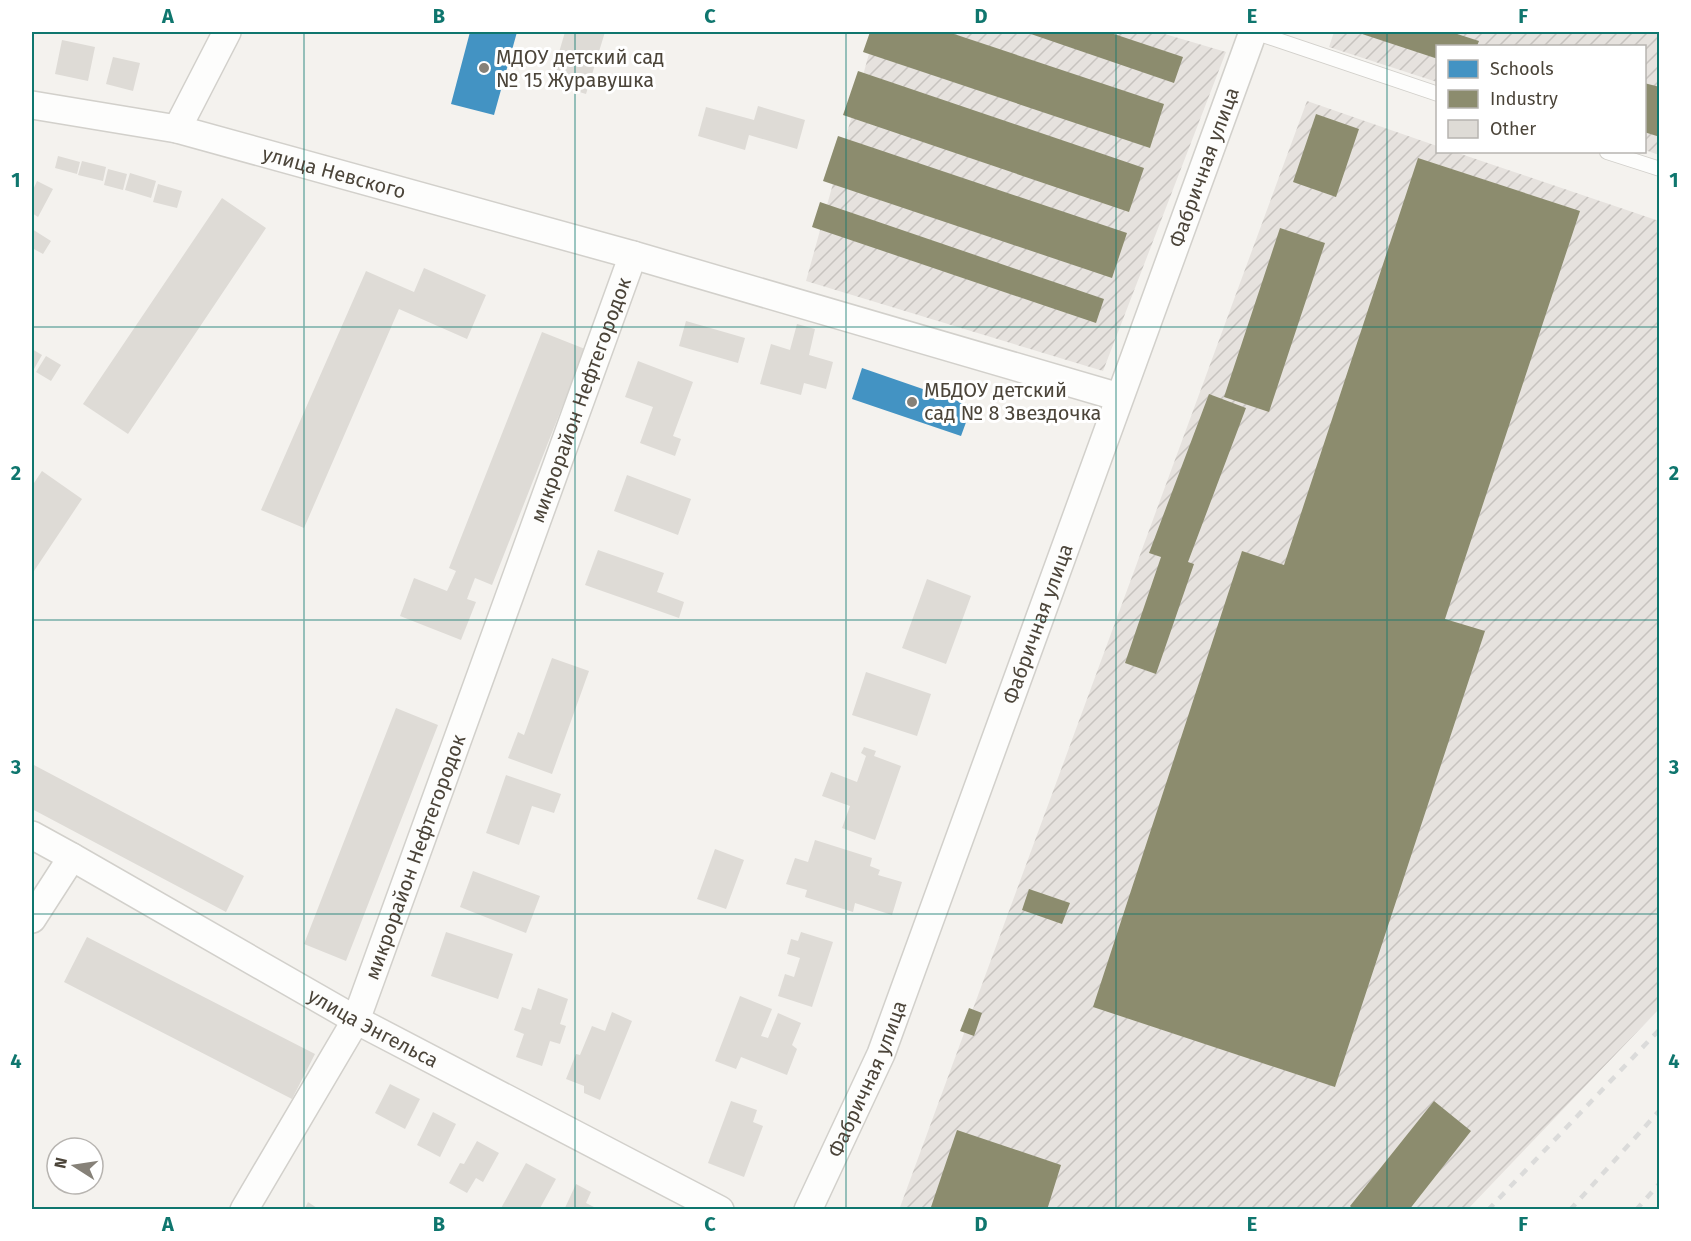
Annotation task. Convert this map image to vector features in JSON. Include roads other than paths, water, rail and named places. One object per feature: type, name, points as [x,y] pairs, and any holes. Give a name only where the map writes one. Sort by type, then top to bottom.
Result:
[{"type":"street","points":[[177,129],[227,32]]},
{"type":"street","name":"Фабричная улица","points":[[808,1209],[881,1054],[1253,32]]},
{"type":"street","name":"улица Невского","points":[[32,105],[177,129],[633,255]]},
{"type":"street","name":"микрорайон Нефтегородок","points":[[244,1209],[356,1020],[633,255],[1119,397]]},
{"type":"street","name":"улица Энгельса","points":[[32,835],[356,1020],[720,1209]]},
{"type":"street","points":[[32,919],[72,857]]},
{"type":"lane","points":[[1253,32],[1436,94]]},
{"type":"lane","points":[[1610,153],[1659,169]]},
{"type":"railway","points":[[1488,1210],[1660,1029]]},
{"type":"railway","points":[[1570,1210],[1660,1110]]},
{"type":"railway","points":[[1636,1210],[1660,1183]]},
{"type":"place","name":"МДОУ детский сад № 15 Журавушка","points":[[484,68]]},
{"type":"place","name":"МБДОУ детский сад № 8 Звездочка","points":[[912,402]]}]
